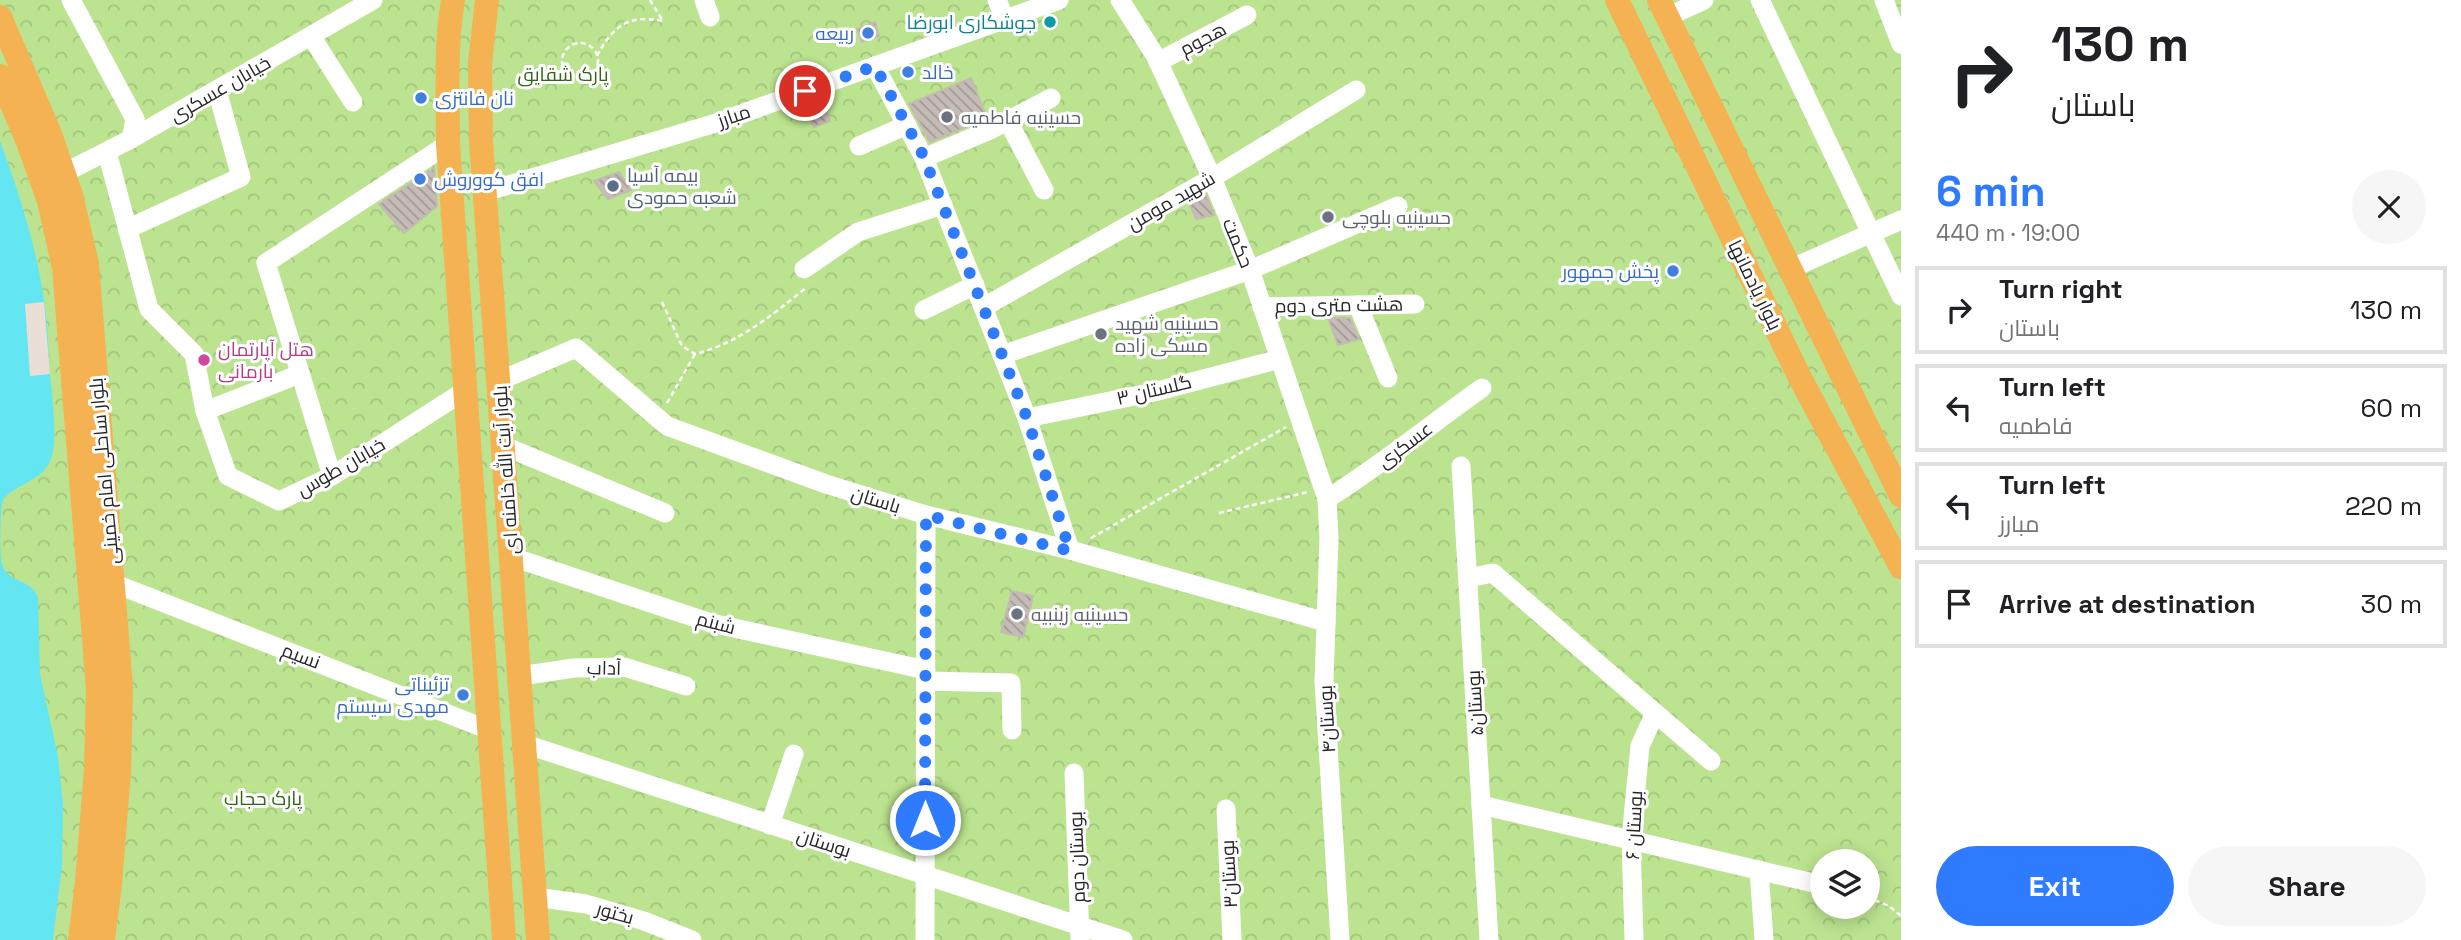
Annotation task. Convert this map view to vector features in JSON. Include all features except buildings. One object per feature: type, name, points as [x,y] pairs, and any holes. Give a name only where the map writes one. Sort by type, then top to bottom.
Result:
[{"type":"main road","name":"بلوار آیت الله خامنه ای","points":[[453,0],[448,57],[448,144],[504,940]]},
{"type":"main road","name":"بلوار آیت الله خامنه ای","points":[[487,0],[480,63],[481,141],[538,940]]},
{"type":"main road","name":"بلوار یادمانها","points":[[1617,0],[1800,378],[1901,567]]},
{"type":"main road","name":"بلوار یادمانها","points":[[1663,8],[1901,496]]},
{"type":"main road","name":"بلوار ساحلی امام خمینی","points":[[0,17],[64,173],[87,264],[121,687],[119,771],[99,883],[80,940]]},
{"type":"main road","name":"بلوار ساحلی امام خمینی","points":[[0,76],[49,201],[64,268],[98,688],[96,769],[103,940]]},
{"type":"main road","points":[[1800,378],[1834,360]]},
{"type":"street","points":[[71,0],[135,119],[131,139]]},
{"type":"street","name":"خیابان عسکری","points":[[64,173],[131,139],[373,0]]},
{"type":"street","points":[[997,0],[1005,19]]},
{"type":"street","name":"مبارز","points":[[485,192],[716,123],[1059,0]]},
{"type":"street","name":"حکمت","points":[[1119,0],[1158,62],[1212,178],[1250,270],[1325,493]]},
{"type":"street","points":[[1663,8],[1704,0]]},
{"type":"street","points":[[1760,0],[1901,296]]},
{"type":"street","points":[[1884,0],[1901,44]]},
{"type":"street","name":"هجوم","points":[[1158,62],[1247,15]]},
{"type":"street","points":[[311,36],[353,102]]},
{"type":"street","points":[[875,66],[924,158],[943,205],[1027,418],[1070,551]]},
{"type":"street","points":[[127,229],[241,177],[217,90]]},
{"type":"street","name":"شهید مومن","points":[[984,307],[1212,178],[1356,90]]},
{"type":"street","points":[[924,158],[1008,121],[1051,98]]},
{"type":"street","points":[[1008,121],[1044,190]]},
{"type":"street","points":[[859,146],[907,125]]},
{"type":"street","points":[[332,476],[266,263],[448,144]]},
{"type":"street","name":"خیابان طوس","points":[[107,152],[149,309],[194,354],[205,411],[228,476],[279,501],[332,476],[466,390]]},
{"type":"street","points":[[805,278],[858,232],[943,205]]},
{"type":"street","points":[[1003,355],[1250,270],[1398,206]]},
{"type":"street","points":[[1790,269],[1901,220]]},
{"type":"street","points":[[924,310],[975,285]]},
{"type":"street","name":"هشت متری دوم","points":[[1262,307],[1415,304]]},
{"type":"street","points":[[1358,305],[1388,378]]},
{"type":"street","name":"باستان","points":[[499,381],[576,348],[667,426],[825,484],[926,515],[1070,551],[1326,622]]},
{"type":"street","name":"گلستان ۳","points":[[1027,418],[1153,392],[1280,359]]},
{"type":"street","points":[[205,411],[300,374]]},
{"type":"street","name":"عسکری","points":[[1325,493],[1372,470],[1482,388]]},
{"type":"street","points":[[504,446],[666,513]]},
{"type":"street","name":"بوستان۵","points":[[1461,466],[1489,940]]},
{"type":"street","name":"بوستان۴","points":[[1325,493],[1329,538],[1324,681],[1340,940]]},
{"type":"street","points":[[925,940],[926,515]]},
{"type":"street","name":"شبنم","points":[[512,557],[710,624],[926,675],[1011,683],[1012,730]]},
{"type":"street","points":[[1468,578],[1493,573],[1711,761]]},
{"type":"street","name":"نسیم","points":[[113,583],[489,730]]},
{"type":"street","name":"آداب","points":[[520,676],[574,668],[624,667],[686,686]]},
{"type":"street","name":"بوستان ۶","points":[[1634,940],[1631,839],[1640,746],[1655,713]]},
{"type":"street","name":"بوستان","points":[[525,744],[924,876],[1080,933],[1123,940]]},
{"type":"street","points":[[770,825],[794,754]]},
{"type":"street","name":"بوستان دوم","points":[[1074,773],[1080,933]]},
{"type":"street","points":[[1481,805],[1810,882]]},
{"type":"street","name":"بوستان۳","points":[[1226,809],[1232,940]]},
{"type":"street","points":[[1759,870],[1764,940]]},
{"type":"street","name":"بختور","points":[[535,897],[586,904],[644,921],[692,940]]},
{"type":"path","points":[[597,56],[590,47],[579,43],[565,52],[562,63],[567,74],[578,79],[589,77],[597,68],[597,56],[608,36],[619,26],[648,18],[663,21],[650,0]]},
{"type":"path","points":[[659,418],[695,354],[718,348],[763,322],[805,278]]},
{"type":"path","points":[[662,302],[682,346],[695,354]]},
{"type":"path","points":[[1070,551],[1301,418]]},
{"type":"path","points":[[1219,513],[1325,493]]},
{"type":"path","points":[[1880,902],[1901,916]]},
{"type":"green space","points":[[0,0],[1901,0],[1901,940],[0,940]]},
{"type":"water","points":[[0,141],[26,219],[41,280],[54,417],[53,451],[47,467],[8,495],[3,500],[0,537]]},
{"type":"water","points":[[0,537],[3,567],[12,577],[30,586],[38,598],[40,674],[58,757],[63,804],[62,866],[53,940],[0,940]]},
{"type":"pier","points":[[44,302],[50,374],[30,376],[25,304]]},
{"type":"place","name":"جوشکاری ابورضا","points":[[1050,22]]},
{"type":"place","name":"ربیعه","points":[[868,33]]},
{"type":"place","name":"خالد","points":[[908,72]]},
{"type":"place","name":"نان فانتزی","points":[[421,98]]},
{"type":"place","name":"حسینیه فاطمیه","points":[[947,117]]},
{"type":"place","name":"افق کووروش","points":[[420,179]]},
{"type":"place","name":"بیمه آسیا شعبه حمودی","points":[[613,186]]},
{"type":"place","name":"حسینیه بلوچی","points":[[1328,217]]},
{"type":"place","name":"پخش جمهور","points":[[1673,271]]},
{"type":"place","name":"حسینیه شهید مسکی زاده","points":[[1101,334]]},
{"type":"place","name":"هتل آپارتمان بارمانی","points":[[204,360]]},
{"type":"place","name":"حسینیه زینبیه","points":[[1017,614]]},
{"type":"place","name":"تزئیناتی مهدی سیستم","points":[[463,695]]},
{"type":"route","points":[[805,91],[875,66],[923,155],[1027,418],[1070,551],[926,515],[925,820]]},
{"type":"park label","name":"پارک شقایق","points":[[563,74]]},
{"type":"park label","name":"پارک حجاب","points":[[263,798]]}]
